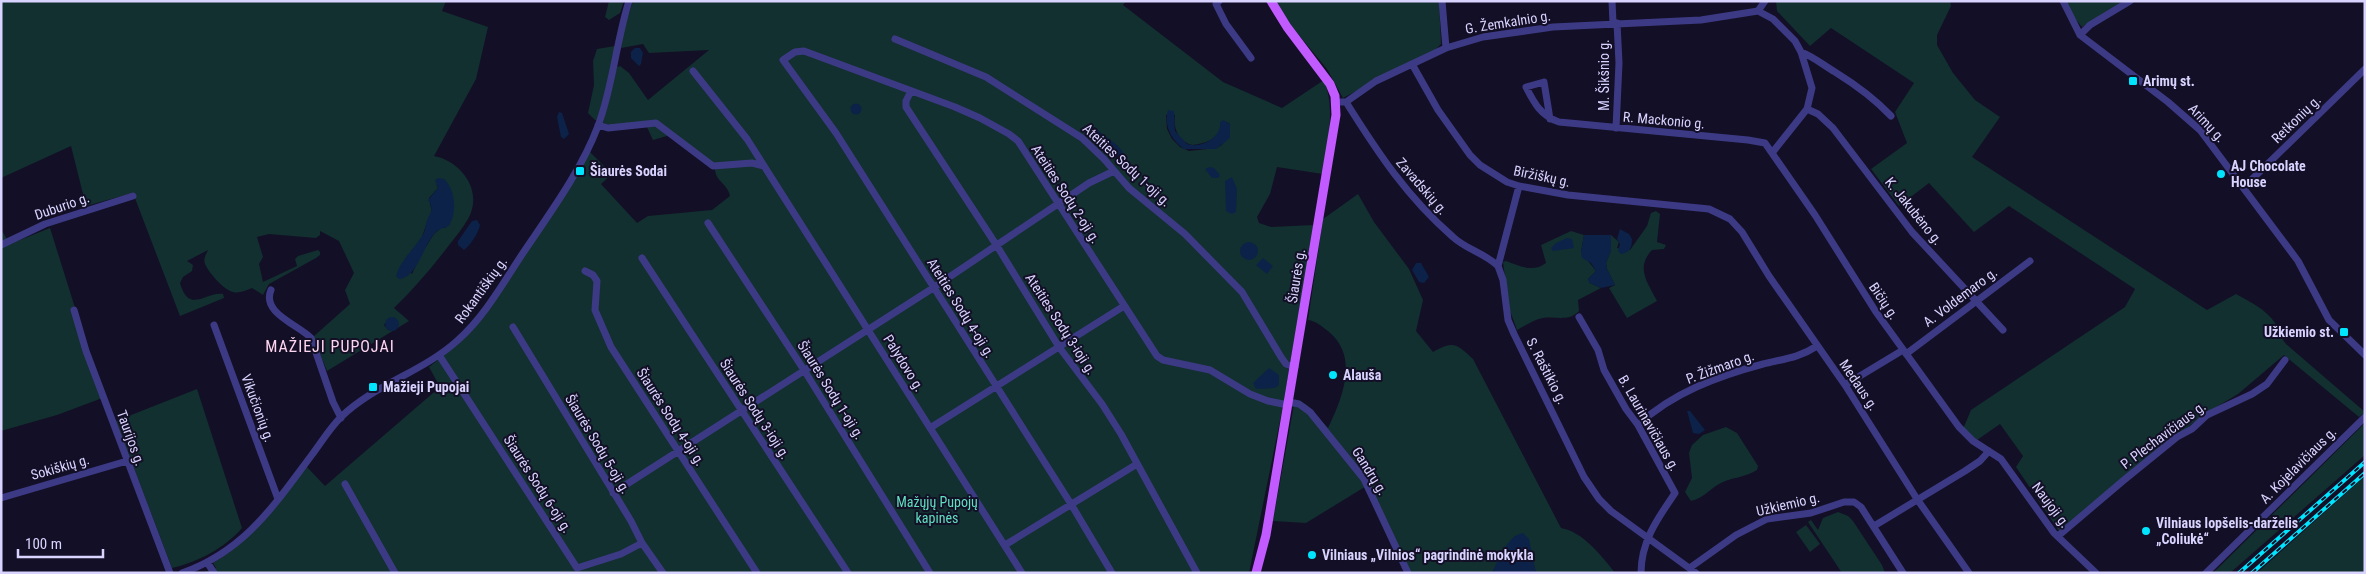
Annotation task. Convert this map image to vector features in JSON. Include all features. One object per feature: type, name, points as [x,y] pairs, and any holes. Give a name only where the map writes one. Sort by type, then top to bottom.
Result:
[{"type":"main road","name":"Šiaurės g.","points":[[1256,573],[1266,535],[1334,127],[1336,102],[1333,89],[1326,77],[1287,27],[1271,1]]},
{"type":"street","name":"Rokantiškių g.","points":[[182,573],[208,562],[238,543],[278,499],[341,418],[376,392],[440,356],[484,313],[560,197],[588,148],[598,125],[628,1]]},
{"type":"street","points":[[1442,1],[1446,48]]},
{"type":"street","name":"M. Šikšnio g.","points":[[1612,1],[1618,62],[1616,128]]},
{"type":"street","points":[[1765,1],[1758,11],[1785,29],[1801,52],[1812,88],[1807,109],[1772,153]]},
{"type":"street","name":"Arimų g.","points":[[2063,1],[2080,35],[2190,120],[2244,187],[2298,261],[2329,320],[2365,355]]},
{"type":"street","points":[[2080,35],[2090,25],[2130,1]]},
{"type":"street","points":[[1218,3],[1226,24],[1251,58]]},
{"type":"street","name":"G. Žemkalnio g.","points":[[1346,102],[1376,81],[1446,48],[1470,40],[1506,33],[1581,24],[1701,20],[1758,11]]},
{"type":"street","name":"Ateities Sodų 1-oji g.","points":[[894,39],[995,82],[1082,138],[1129,188],[1185,234],[1242,292],[1281,357],[1286,364],[1294,367]]},
{"type":"street","name":"Ateities Sodų 2-oji g.","points":[[783,60],[795,52],[804,51],[956,107],[1009,134],[1018,141],[1124,306],[1160,358],[1210,370],[1250,394],[1268,401],[1288,404]]},
{"type":"street","points":[[1801,52],[1818,59],[1849,79],[1873,97],[1891,116]]},
{"type":"street","name":"Ateities Sodų 4-oji g.","points":[[783,60],[836,133],[1071,504],[1112,573]]},
{"type":"street","name":"Biržiškų g.","points":[[1412,64],[1438,110],[1470,155],[1496,176],[1519,186],[1568,195],[1709,210],[1723,215]]},
{"type":"street","name":"Retkonių g.","points":[[2244,187],[2365,70]]},
{"type":"street","name":"Palydovo g.","points":[[693,71],[747,139],[1022,573]]},
{"type":"street","points":[[1544,82],[1550,119],[1534,102],[1526,87],[1530,84],[1544,82]]},
{"type":"street","name":"Ateities Sodų 3-ioji g.","points":[[911,91],[906,101],[906,107],[997,246],[1059,347],[1102,404],[1197,573]]},
{"type":"street","points":[[1336,102],[1346,102]]},
{"type":"street","name":"Zavadskių g.","points":[[1346,102],[1381,157],[1411,196],[1456,240],[1483,253],[1498,266]]},
{"type":"street","name":"K. Jakubėno g.","points":[[1807,109],[1818,114],[1833,128],[1912,232],[2003,330]]},
{"type":"street","name":"R. Mackonio g.","points":[[1550,119],[1571,124],[1761,141],[1772,153]]},
{"type":"street","points":[[598,125],[608,128],[656,123],[713,166],[752,163],[764,166]]},
{"type":"street","name":"Bičių g.","points":[[1772,153],[1815,215],[1904,352],[1965,434],[1989,451]]},
{"type":"street","points":[[613,492],[934,288],[1089,183],[1114,171]]},
{"type":"street","name":"S. Raštikio g.","points":[[1519,186],[1498,266],[1503,280],[1508,320],[1584,477],[1599,499],[1611,511],[1693,570]]},
{"type":"street","name":"Duburio g.","points":[[1,245],[45,224],[133,196]]},
{"type":"street","name":"Medaus g.","points":[[1723,215],[1742,232],[1769,276],[1844,385],[1917,499],[1969,573]]},
{"type":"street","name":"Šiaurės Sodų 1-oji g.","points":[[708,223],[804,370],[930,573]]},
{"type":"street","name":"Šiaurės Sodų 3-ioji g.","points":[[642,258],[848,573]]},
{"type":"street","name":"A. Voldemaro g.","points":[[1844,385],[1904,352],[2030,261]]},
{"type":"street","name":"Šiaurės Sodų 4-oji g.","points":[[585,271],[593,275],[597,281],[595,310],[605,335],[757,573]]},
{"type":"street","points":[[270,290],[269,299],[282,319],[304,331],[311,338],[333,402],[341,418]]},
{"type":"street","points":[[930,428],[1124,306]]},
{"type":"street","name":"Taurijos g.","points":[[74,310],[86,351],[170,573]]},
{"type":"street","name":"B. Laurinavičiaus g.","points":[[1579,317],[1598,350],[1608,378],[1626,409],[1638,425],[1675,494],[1658,518],[1648,538]]},
{"type":"street","name":"Vikučionių g.","points":[[214,325],[278,499]]},
{"type":"street","name":"Šiaurės Sodų 5-oji g.","points":[[513,327],[631,520],[642,543],[663,573]]},
{"type":"street","name":"P. Žižmaro g.","points":[[1638,425],[1651,413],[1676,396],[1754,367],[1800,356],[1817,346]]},
{"type":"street","name":"Šiaurės Sodų 6-oji g.","points":[[440,356],[577,568],[621,554],[642,543]]},
{"type":"street","name":"P. Plechavičiaus g.","points":[[2058,536],[2124,480],[2207,415],[2252,394],[2267,384],[2284,360]]},
{"type":"street","name":"Gandrų g.","points":[[1288,404],[1299,404],[1310,412],[1364,479],[1408,573]]},
{"type":"street","name":"A. Kojelavičiaus g.","points":[[2206,573],[2365,417]]},
{"type":"street","points":[[1874,526],[1980,461],[1989,451]]},
{"type":"street","name":"Naujoji g.","points":[[1989,451],[2001,460],[2058,536],[2096,573]]},
{"type":"street","name":"Sokiškių g.","points":[[1,498],[127,461]]},
{"type":"street","points":[[1005,545],[1137,464]]},
{"type":"street","points":[[345,484],[395,573]]},
{"type":"street","name":"Užkiemio g.","points":[[1693,570],[1736,535],[1767,519],[1811,513],[1850,502],[1858,504],[1904,573]]},
{"type":"street","points":[[1641,573],[1641,555],[1648,538]]},
{"type":"street","points":[[208,562],[214,573]]},
{"type":"green space","points":[[1,1],[446,1],[442,11],[488,27],[476,79],[434,156],[453,164],[467,179],[473,198],[468,219],[430,269],[394,308],[409,321],[327,371],[313,337],[350,304],[345,290],[354,273],[339,241],[320,231],[320,235],[316,238],[269,234],[257,237],[263,257],[259,264],[263,282],[297,266],[295,259],[298,256],[318,250],[320,252],[320,255],[316,258],[269,284],[263,295],[252,288],[242,292],[233,292],[221,285],[205,264],[208,250],[187,261],[193,265],[192,271],[183,277],[180,283],[184,293],[193,300],[217,294],[223,294],[224,298],[180,316],[133,193],[86,206],[71,146],[1,178]],"holes":[[[436,184],[450,200],[453,209],[452,214],[445,228],[441,228],[434,234],[420,256],[412,274],[403,263],[422,237],[432,213],[429,198],[438,188]],[[389,318],[398,326],[388,330],[384,325]]]},
{"type":"green space","points":[[609,1],[624,1],[620,13],[609,20],[605,17]]},
{"type":"green space","name":"Mažųjų Pupojų kapinės","points":[[633,1],[1126,1],[1123,5],[1223,82],[1282,108],[1324,80],[1328,91],[1330,115],[1323,174],[1277,167],[1270,194],[1257,217],[1259,223],[1271,227],[1314,225],[1282,411],[1249,573],[201,573],[216,568],[213,563],[240,543],[252,531],[307,467],[325,486],[440,387],[429,367],[459,343],[590,152],[612,174],[601,184],[637,223],[648,216],[712,210],[730,196],[727,188],[717,177],[715,169],[674,134],[653,140],[645,123],[610,125],[603,123],[617,67],[620,66],[629,73],[648,100],[709,50],[649,53],[643,44],[621,48],[623,32]],"holes":[[[1166,115],[1175,115],[1175,125],[1180,137],[1192,145],[1201,144],[1216,136],[1221,128],[1220,124],[1227,122],[1230,124],[1222,145],[1216,148],[1189,151],[1180,147],[1172,139],[1167,129]],[[1094,127],[1107,140],[1118,146],[1119,159],[1106,152],[1090,137],[1091,128]]]},
{"type":"green space","points":[[1275,1],[1439,1],[1441,44],[1436,49],[1343,98],[1327,69],[1293,28]]},
{"type":"green space","points":[[1776,1],[1950,1],[1951,6],[1937,35],[1937,45],[1953,73],[1975,100],[2000,117],[1972,157],[2207,310],[2236,294],[2257,306],[2275,323],[2286,344],[2365,412],[2359,417],[2284,355],[2238,394],[2203,415],[2059,531],[2016,467],[2023,456],[2000,424],[1977,440],[1963,429],[1971,410],[2125,307],[2135,289],[2009,206],[1974,232],[1929,183],[1899,206],[1871,169],[1907,143],[1895,112],[1914,83],[1831,28],[1810,46],[1777,11]]},
{"type":"green space","points":[[2066,1],[2124,1],[2082,27],[2073,16]]},
{"type":"green space","points":[[615,46],[615,57],[597,120],[595,120],[588,113],[594,85],[593,61],[597,49]]},
{"type":"green space","points":[[1358,194],[1374,222],[1409,269],[1423,300],[1416,331],[1433,352],[1445,346],[1454,345],[1473,359],[1561,528],[1569,530],[1584,539],[1598,552],[1615,573],[1536,573],[1532,558],[1515,536],[1492,573],[1411,573],[1368,485],[1306,523],[1273,521],[1295,399],[1307,405],[1328,428],[1343,391],[1346,365],[1338,341],[1328,331],[1308,320],[1323,219]]},
{"type":"green space","points":[[1656,211],[1660,214],[1657,242],[1666,245],[1664,249],[1652,250],[1644,263],[1644,269],[1647,282],[1657,301],[1627,318],[1609,288],[1615,285],[1606,263],[1611,250],[1611,235],[1619,242],[1617,248],[1630,250],[1647,226],[1651,213]]},
{"type":"green space","points":[[50,228],[93,365],[105,397],[57,415],[1,431],[1,229],[10,244]]},
{"type":"green space","points":[[1571,231],[1584,235],[1581,252],[1596,271],[1588,279],[1590,283],[1601,288],[1578,300],[1579,311],[1571,316],[1540,319],[1517,330],[1509,308],[1503,262],[1506,261],[1526,268],[1541,266],[1546,263],[1541,245]]},
{"type":"green space","points":[[197,389],[242,528],[219,548],[192,562],[172,568],[116,421]]},
{"type":"green space","points":[[2365,423],[2365,455],[2230,573],[2213,573]]},
{"type":"green space","points":[[1726,427],[1737,433],[1758,466],[1757,470],[1715,486],[1702,496],[1691,501],[1685,492],[1692,478],[1689,453],[1692,445],[1703,435]]},
{"type":"green space","points":[[2365,476],[2365,573],[2257,573]]},
{"type":"green space","points":[[1838,512],[1848,516],[1853,521],[1882,565],[1885,573],[1842,573],[1808,522],[1811,520],[1818,530],[1823,518]]},
{"type":"green space","points":[[1806,525],[1820,544],[1810,552],[1796,532]]},
{"type":"water","points":[[635,48],[640,48],[643,53],[639,66],[631,58],[631,52]]},
{"type":"water","points":[[856,103],[862,109],[856,115],[850,109]]},
{"type":"water","points":[[1168,110],[1174,111],[1175,131],[1187,144],[1199,145],[1210,140],[1218,132],[1220,122],[1223,120],[1230,124],[1230,138],[1216,149],[1184,149],[1172,137],[1167,121]]},
{"type":"water","points":[[559,112],[562,113],[569,134],[564,139],[561,137],[557,117]]},
{"type":"water","points":[[1094,127],[1121,149],[1123,152],[1121,158],[1106,152],[1090,137],[1090,128]]},
{"type":"water","points":[[1214,168],[1220,175],[1218,178],[1212,178],[1205,169]]},
{"type":"water","points":[[1232,177],[1237,189],[1236,212],[1232,214],[1226,211],[1225,181]]},
{"type":"water","points":[[438,178],[444,179],[453,195],[452,221],[449,226],[435,233],[411,273],[399,279],[396,276],[401,265],[424,232],[431,209],[428,200],[438,188],[435,180]]},
{"type":"water","points":[[477,220],[480,225],[478,231],[464,250],[458,245],[458,241],[472,221]]},
{"type":"water","points":[[1620,229],[1629,234],[1632,239],[1630,249],[1621,254],[1618,251],[1620,244],[1617,239]]},
{"type":"water","points":[[1584,235],[1611,235],[1611,251],[1606,263],[1615,285],[1601,288],[1590,283],[1588,279],[1596,271],[1591,263],[1582,258],[1581,252]]},
{"type":"water","points":[[1567,238],[1572,239],[1574,248],[1553,251],[1551,248],[1556,243]]},
{"type":"water","points":[[1249,242],[1255,245],[1258,251],[1255,257],[1249,260],[1243,257],[1240,251],[1243,245]]},
{"type":"water","points":[[1263,258],[1273,266],[1267,274],[1256,265]]},
{"type":"water","points":[[1416,263],[1421,263],[1429,277],[1424,283],[1419,282],[1412,270]]},
{"type":"water","points":[[392,317],[397,319],[399,324],[397,329],[392,331],[387,329],[385,324],[387,319]]},
{"type":"water","points":[[1269,368],[1279,375],[1279,385],[1275,388],[1256,389],[1253,383]]},
{"type":"water","points":[[1687,411],[1690,411],[1705,430],[1699,434],[1693,433]]},
{"type":"water","points":[[1523,533],[1529,539],[1536,573],[1492,573],[1508,543],[1517,535]]},
{"type":"railway","points":[[2239,573],[2365,462]]},
{"type":"railway","points":[[2252,573],[2365,473]]},
{"type":"place","name":"Arimų st.","points":[[2133,81]]},
{"type":"place","name":"Šiaurės Sodai","points":[[580,171]]},
{"type":"place","name":"AJ Chocolate House","points":[[2221,174]]},
{"type":"place","name":"Užkiemio st.","points":[[2344,332]]},
{"type":"place","name":"Alauša","points":[[1333,375]]},
{"type":"place","name":"Mažieji Pupojai","points":[[373,387]]},
{"type":"place","name":"Vilniaus lopšelis-darželis „Coliukė“","points":[[2146,531]]},
{"type":"place","name":"Vilniaus „Vilnios“ pagrindinė mokykla","points":[[1312,555]]},
{"type":"district","name":"MAŽIEJI PUPOJAI","points":[[330,346]]}]
